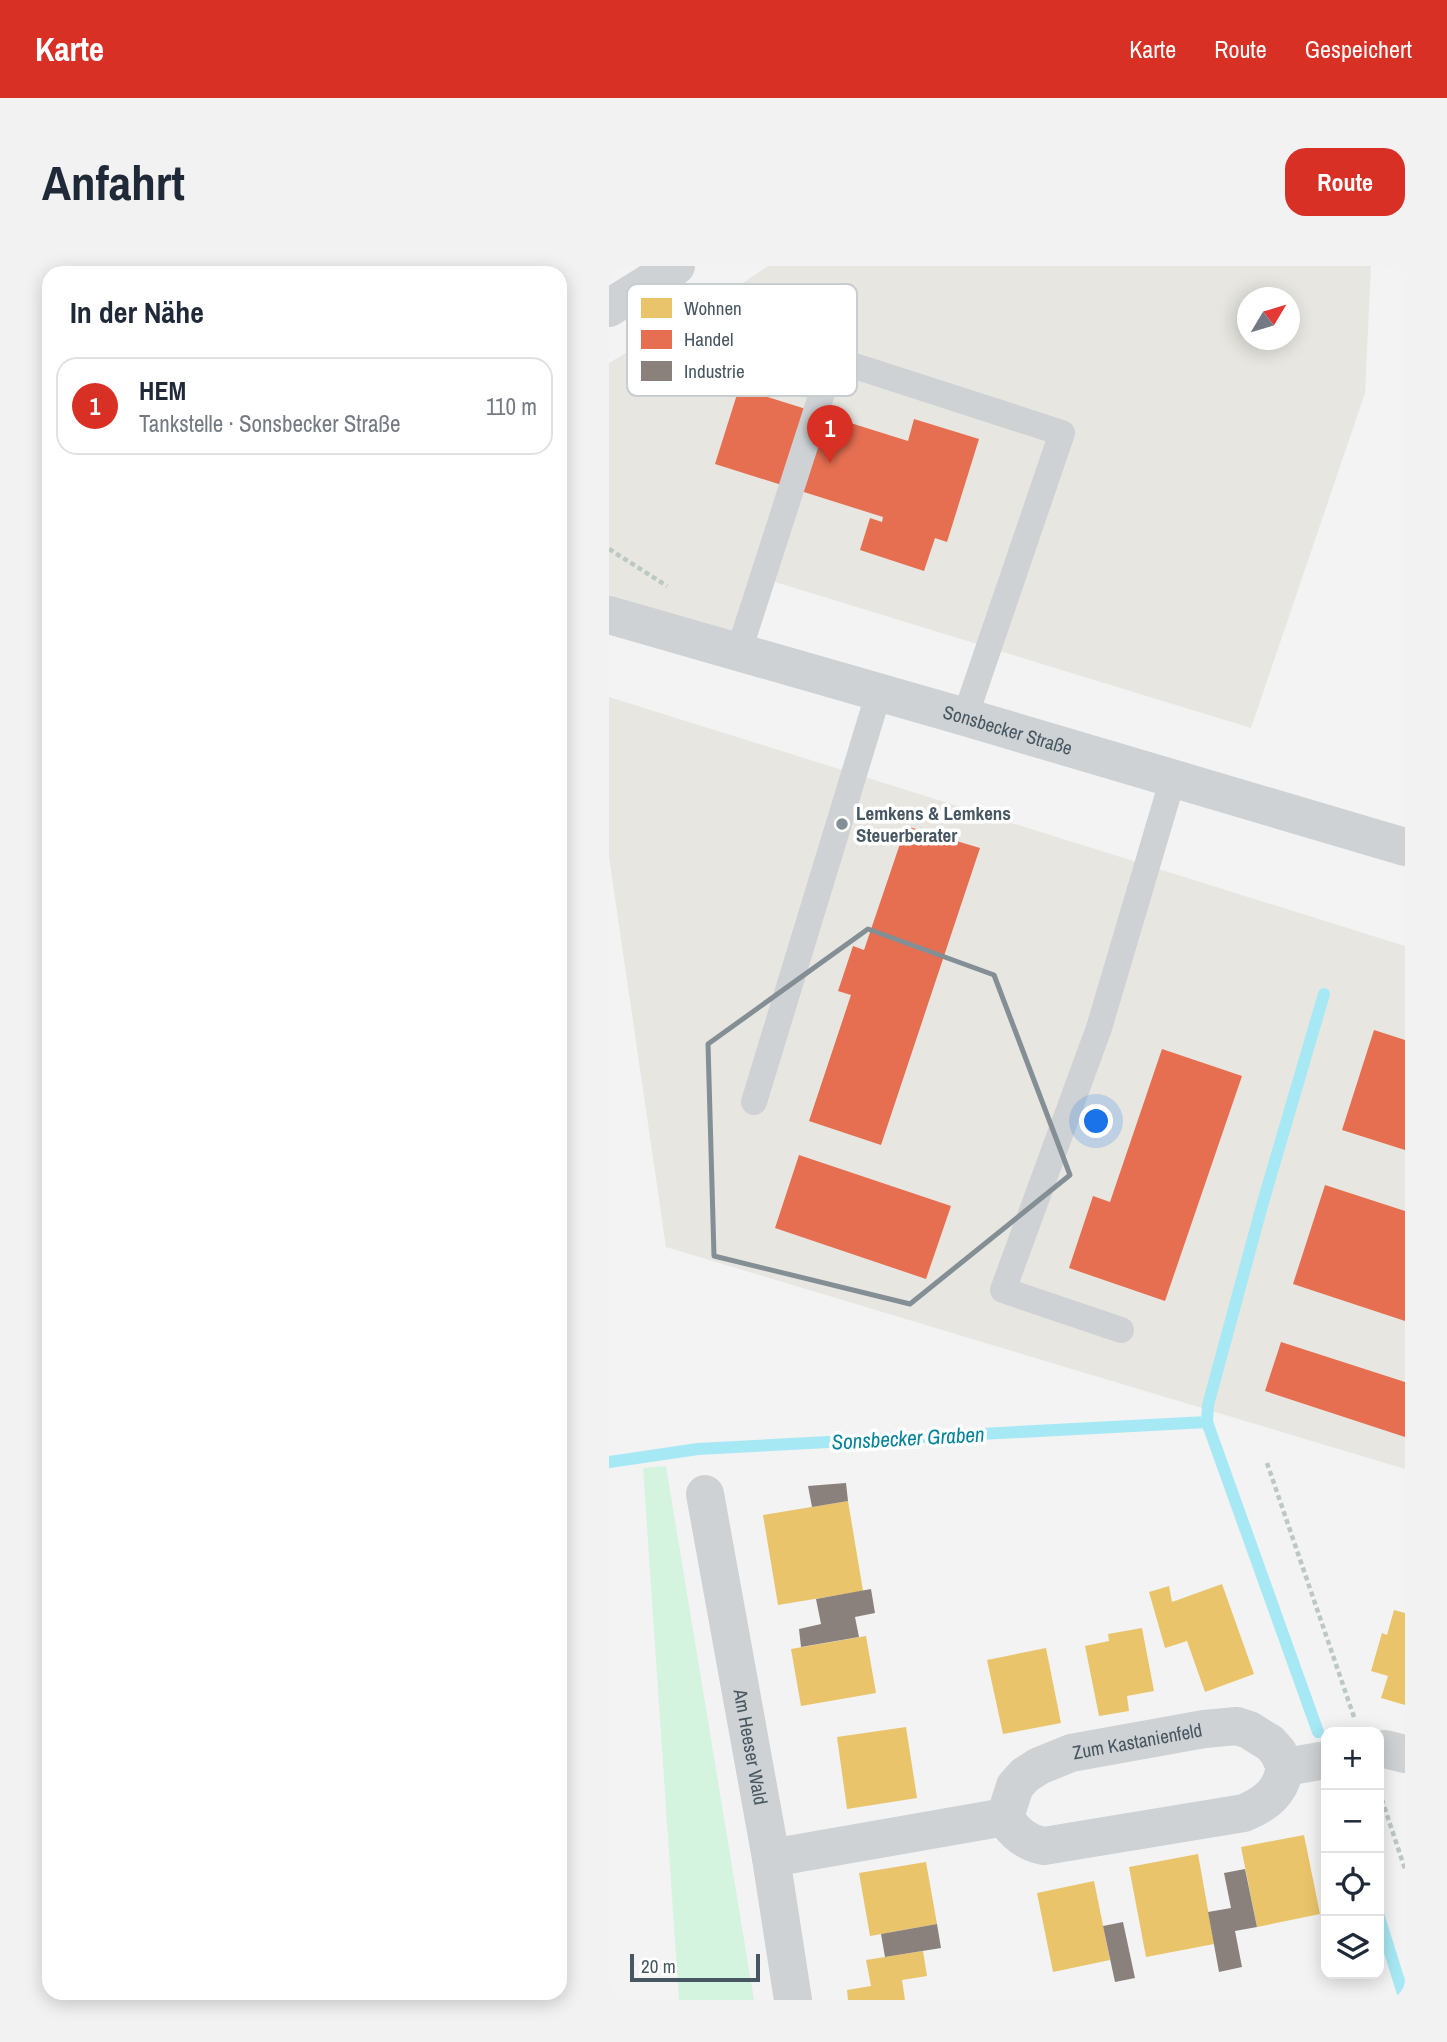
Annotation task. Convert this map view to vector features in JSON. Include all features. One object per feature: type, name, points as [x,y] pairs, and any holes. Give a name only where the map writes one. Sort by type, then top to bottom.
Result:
[{"type":"main road","points":[[647,284],[676,266]]},
{"type":"main road","points":[[609,307],[627,296]]},
{"type":"street","name":"Sonsbecker Straße","points":[[609,615],[965,716],[1405,847]]},
{"type":"street","name":"Am Heeser Wald","points":[[705,1494],[771,1858],[793,2000]]},
{"type":"street","name":"Zum Kastanienfeld","points":[[1005,1817],[1015,1786],[1039,1766],[1071,1753],[1190,1731],[1237,1726],[1249,1730],[1270,1742],[1285,1767]]},
{"type":"street","points":[[1384,1748],[1405,1754]]},
{"type":"street","points":[[771,1858],[1005,1817],[1025,1839],[1044,1846],[1244,1813],[1260,1807],[1278,1791],[1285,1767],[1321,1761]]},
{"type":"lane","points":[[857,367],[1062,433],[965,716]]},
{"type":"lane","points":[[739,651],[821,396]]},
{"type":"lane","points":[[754,1102],[879,692]]},
{"type":"lane","points":[[1121,1330],[1003,1290],[1099,1028],[1173,778]]},
{"type":"path","points":[[609,549],[672,589]]},
{"type":"path","points":[[1267,1463],[1363,1727]]},
{"type":"path","points":[[1384,1805],[1405,1869]]},
{"type":"highlighted area","points":[[868,929],[994,975],[1070,1175],[910,1304],[714,1256],[708,1044]]},
{"type":"shaded area","points":[[768,266],[1371,266],[1365,393],[1251,728],[762,578],[739,651],[609,615],[609,363],[627,352],[627,396],[857,396],[857,284],[741,284]]},
{"type":"shaded area","points":[[609,697],[1405,946],[1405,1469],[666,1247],[609,857]]},
{"type":"green space","points":[[666,1466],[754,2000],[679,2000],[643,1468]]},
{"type":"building: Wohnen","points":[[848,1501],[863,1591],[778,1605],[763,1515]]},
{"type":"building: Wohnen","points":[[1222,1584],[1254,1674],[1205,1692],[1187,1641],[1165,1648],[1149,1592],[1169,1586],[1172,1602]]},
{"type":"building: Wohnen","points":[[1394,1610],[1405,1613],[1405,1705],[1381,1698],[1388,1676],[1371,1671],[1382,1633],[1387,1635]]},
{"type":"building: Wohnen","points":[[1142,1628],[1154,1691],[1127,1696],[1129,1711],[1099,1716],[1085,1646],[1109,1641],[1108,1634]]},
{"type":"building: Wohnen","points":[[866,1636],[876,1693],[801,1706],[791,1649]]},
{"type":"building: Wohnen","points":[[1046,1648],[1061,1723],[1003,1734],[987,1660]]},
{"type":"building: Wohnen","points":[[906,1727],[917,1798],[847,1809],[837,1737]]},
{"type":"building: Wohnen","points":[[1304,1835],[1320,1914],[1257,1927],[1241,1847]]},
{"type":"building: Wohnen","points":[[1198,1854],[1214,1944],[1146,1957],[1129,1867]]},
{"type":"building: Wohnen","points":[[926,1862],[937,1924],[870,1936],[859,1873]]},
{"type":"building: Wohnen","points":[[1094,1881],[1110,1960],[1053,1972],[1037,1893]]},
{"type":"building: Wohnen","points":[[923,1951],[927,1976],[902,1980],[905,2000],[848,2000],[847,1990],[871,1986],[866,1960]]},
{"type":"building: Handel","points":[[736,396],[765,396],[908,441],[914,419],[979,439],[947,542],[935,538],[924,571],[860,550],[870,518],[882,522],[883,517],[715,464]]},
{"type":"building: Handel","points":[[906,826],[980,848],[881,1145],[809,1121],[851,995],[838,991],[853,946],[864,950]]},
{"type":"building: Handel","points":[[1374,1030],[1405,1040],[1405,1150],[1342,1130]]},
{"type":"building: Handel","points":[[1162,1049],[1242,1076],[1165,1301],[1069,1268],[1093,1196],[1110,1202]]},
{"type":"building: Handel","points":[[799,1155],[951,1206],[926,1279],[775,1228]]},
{"type":"building: Handel","points":[[1325,1185],[1405,1211],[1405,1321],[1293,1284]]},
{"type":"building: Handel","points":[[1281,1342],[1405,1382],[1405,1437],[1265,1391]]},
{"type":"building: Industrie","points":[[846,1483],[848,1501],[812,1507],[808,1486]]},
{"type":"building: Industrie","points":[[871,1589],[875,1613],[855,1617],[859,1637],[801,1647],[799,1629],[821,1624],[816,1599]]},
{"type":"building: Industrie","points":[[1245,1869],[1257,1927],[1235,1931],[1242,1967],[1219,1972],[1208,1912],[1231,1908],[1224,1873]]},
{"type":"building: Industrie","points":[[1123,1922],[1135,1978],[1115,1982],[1103,1926]]},
{"type":"building: Industrie","points":[[937,1924],[941,1948],[885,1957],[881,1934]]},
{"type":"waterway","name":"Sonsbecker Graben","points":[[1207,1422],[1208,1405],[1263,1202],[1324,994]]},
{"type":"waterway","name":"Sonsbecker Graben","points":[[609,1462],[698,1449],[1207,1422],[1318,1732]]},
{"type":"waterway","name":"Sonsbecker Graben","points":[[1384,1933],[1405,2000]]},
{"type":"place","name":"HEM","points":[[830,463]]},
{"type":"place","name":"Lemkens & Lemkens Steuerberater","points":[[842,824]]}]
